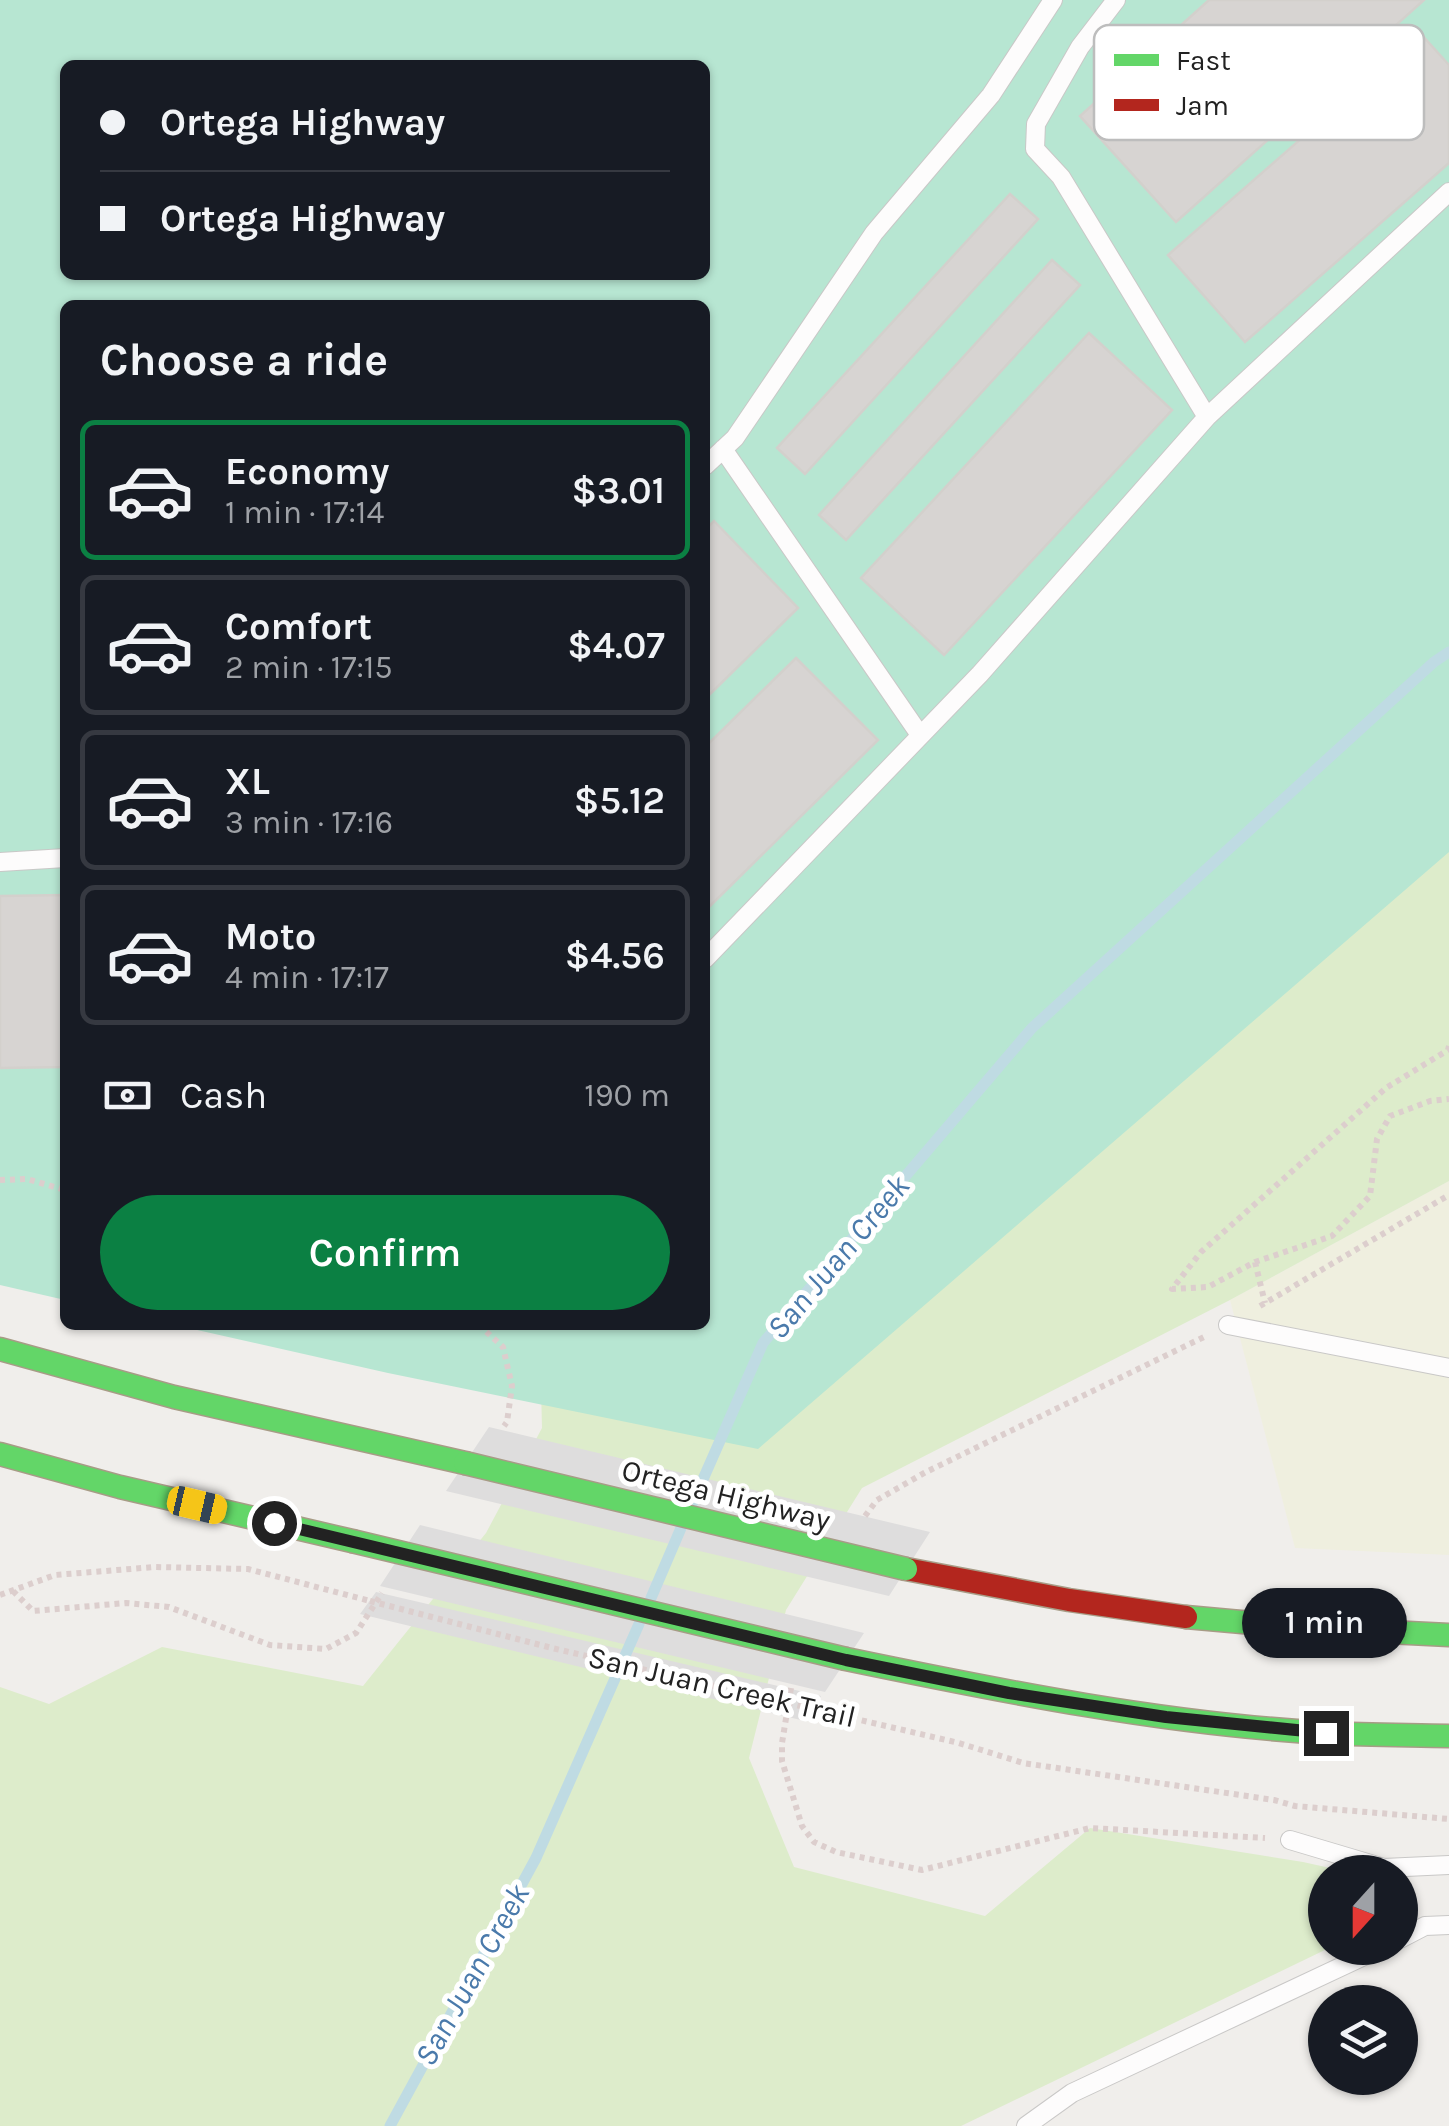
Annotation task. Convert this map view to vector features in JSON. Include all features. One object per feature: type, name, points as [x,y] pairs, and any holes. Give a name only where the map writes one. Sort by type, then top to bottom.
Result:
[{"type":"main road","name":"Ortega Highway","points":[[0,1349],[174,1397],[906,1569],[1037,1595],[1168,1616],[1315,1629],[1449,1635]]},
{"type":"main road","points":[[0,1454],[120,1488],[846,1660],[1009,1693],[1166,1717],[1326,1733],[1449,1736]]},
{"type":"lane","points":[[710,461],[734,438],[874,233],[992,94],[1053,0]]},
{"type":"lane","points":[[1097,25],[1116,0]]},
{"type":"lane","points":[[1094,29],[1036,124],[1035,149],[1061,177],[1207,417]]},
{"type":"lane","points":[[710,954],[980,674],[1207,417],[1449,192]]},
{"type":"lane","points":[[723,449],[920,735]]},
{"type":"lane","points":[[0,862],[60,858]]},
{"type":"lane","points":[[1228,1325],[1449,1368]]},
{"type":"lane","points":[[1290,1840],[1384,1868],[1449,1866]]},
{"type":"lane","points":[[1418,1929],[1449,1925]]},
{"type":"lane","points":[[1026,2126],[1072,2094],[1345,1965]]},
{"type":"path","points":[[1449,1046],[1386,1088],[1201,1252],[1172,1289],[1208,1287],[1256,1262],[1332,1236],[1370,1196],[1377,1139],[1390,1116],[1430,1101],[1449,1099]]},
{"type":"path","points":[[0,1180],[27,1179],[60,1189]]},
{"type":"path","points":[[1228,1325],[1449,1195]]},
{"type":"path","points":[[1256,1262],[1264,1303]]},
{"type":"path","name":"San Juan Creek Trail","points":[[0,1596],[56,1575],[155,1567],[248,1569],[552,1648],[959,1743],[1023,1763],[1295,1806],[1449,1819]]},
{"type":"path","points":[[922,1870],[1090,1828],[1290,1840]]},
{"type":"green space","points":[[0,0],[1449,0],[1449,852],[758,1449],[197,1330],[710,1330],[710,300],[60,300],[60,1299],[0,1285]]},
{"type":"green space","points":[[1449,322],[1449,1181],[1230,1300],[862,1488],[786,1610],[749,1758],[794,1867],[985,1916],[1090,1828],[1308,1863],[1308,1958],[961,2126],[0,2126],[0,1687],[49,1704],[162,1647],[363,1686],[486,1533],[542,1428],[540,1348],[669,1330],[710,1330],[710,1318]]},
{"type":"green space","points":[[1449,1181],[1449,1555],[1295,1548],[1230,1300]]},
{"type":"pier","points":[[489,1427],[930,1532],[889,1596],[446,1491]]},
{"type":"pier","points":[[420,1525],[864,1633],[825,1692],[380,1586]]},
{"type":"pier","points":[[376,1592],[821,1696],[805,1721],[360,1614]]},
{"type":"building","points":[[1209,0],[1424,0],[1396,25],[1181,25]]},
{"type":"building","points":[[1424,37],[1449,65],[1449,163],[1245,342],[1168,255],[1300,140],[1424,140]]},
{"type":"building","points":[[1094,103],[1094,131],[1080,116]]},
{"type":"building","points":[[1102,140],[1268,140],[1176,222]]},
{"type":"building","points":[[1010,194],[1038,219],[805,474],[777,448]]},
{"type":"building","points":[[1052,260],[1080,285],[846,540],[819,515]]},
{"type":"building","points":[[1089,333],[1172,410],[944,655],[861,578]]},
{"type":"building","points":[[714,521],[798,608],[710,694],[710,525]]},
{"type":"building","points":[[796,658],[878,740],[710,906],[710,742]]},
{"type":"building","points":[[60,895],[60,1067],[0,1068],[0,896]]},
{"type":"waterway","name":"San Juan Creek","points":[[693,1502],[763,1343],[1032,1028],[1449,652]]},
{"type":"waterway","name":"San Juan Creek","points":[[651,1598],[681,1528]]},
{"type":"waterway","name":"San Juan Creek","points":[[390,2126],[536,1858],[639,1624]]},
{"type":"traffic: fast","points":[[0,1349],[174,1397],[465,1463]]},
{"type":"traffic: fast","points":[[0,1454],[120,1487],[352,1541]]},
{"type":"traffic: fast","points":[[465,1463],[906,1569]]},
{"type":"traffic: fast","points":[[352,1541],[846,1659]]},
{"type":"traffic: fast","points":[[1186,1617],[1449,1635]]},
{"type":"traffic: fast","points":[[846,1659],[1025,1695],[1206,1722],[1327,1733],[1449,1736]]},
{"type":"traffic: jam","points":[[906,1569],[1069,1600],[1186,1617]]},
{"type":"route","points":[[274,1523],[846,1660],[1009,1693],[1166,1717],[1326,1733]]}]
